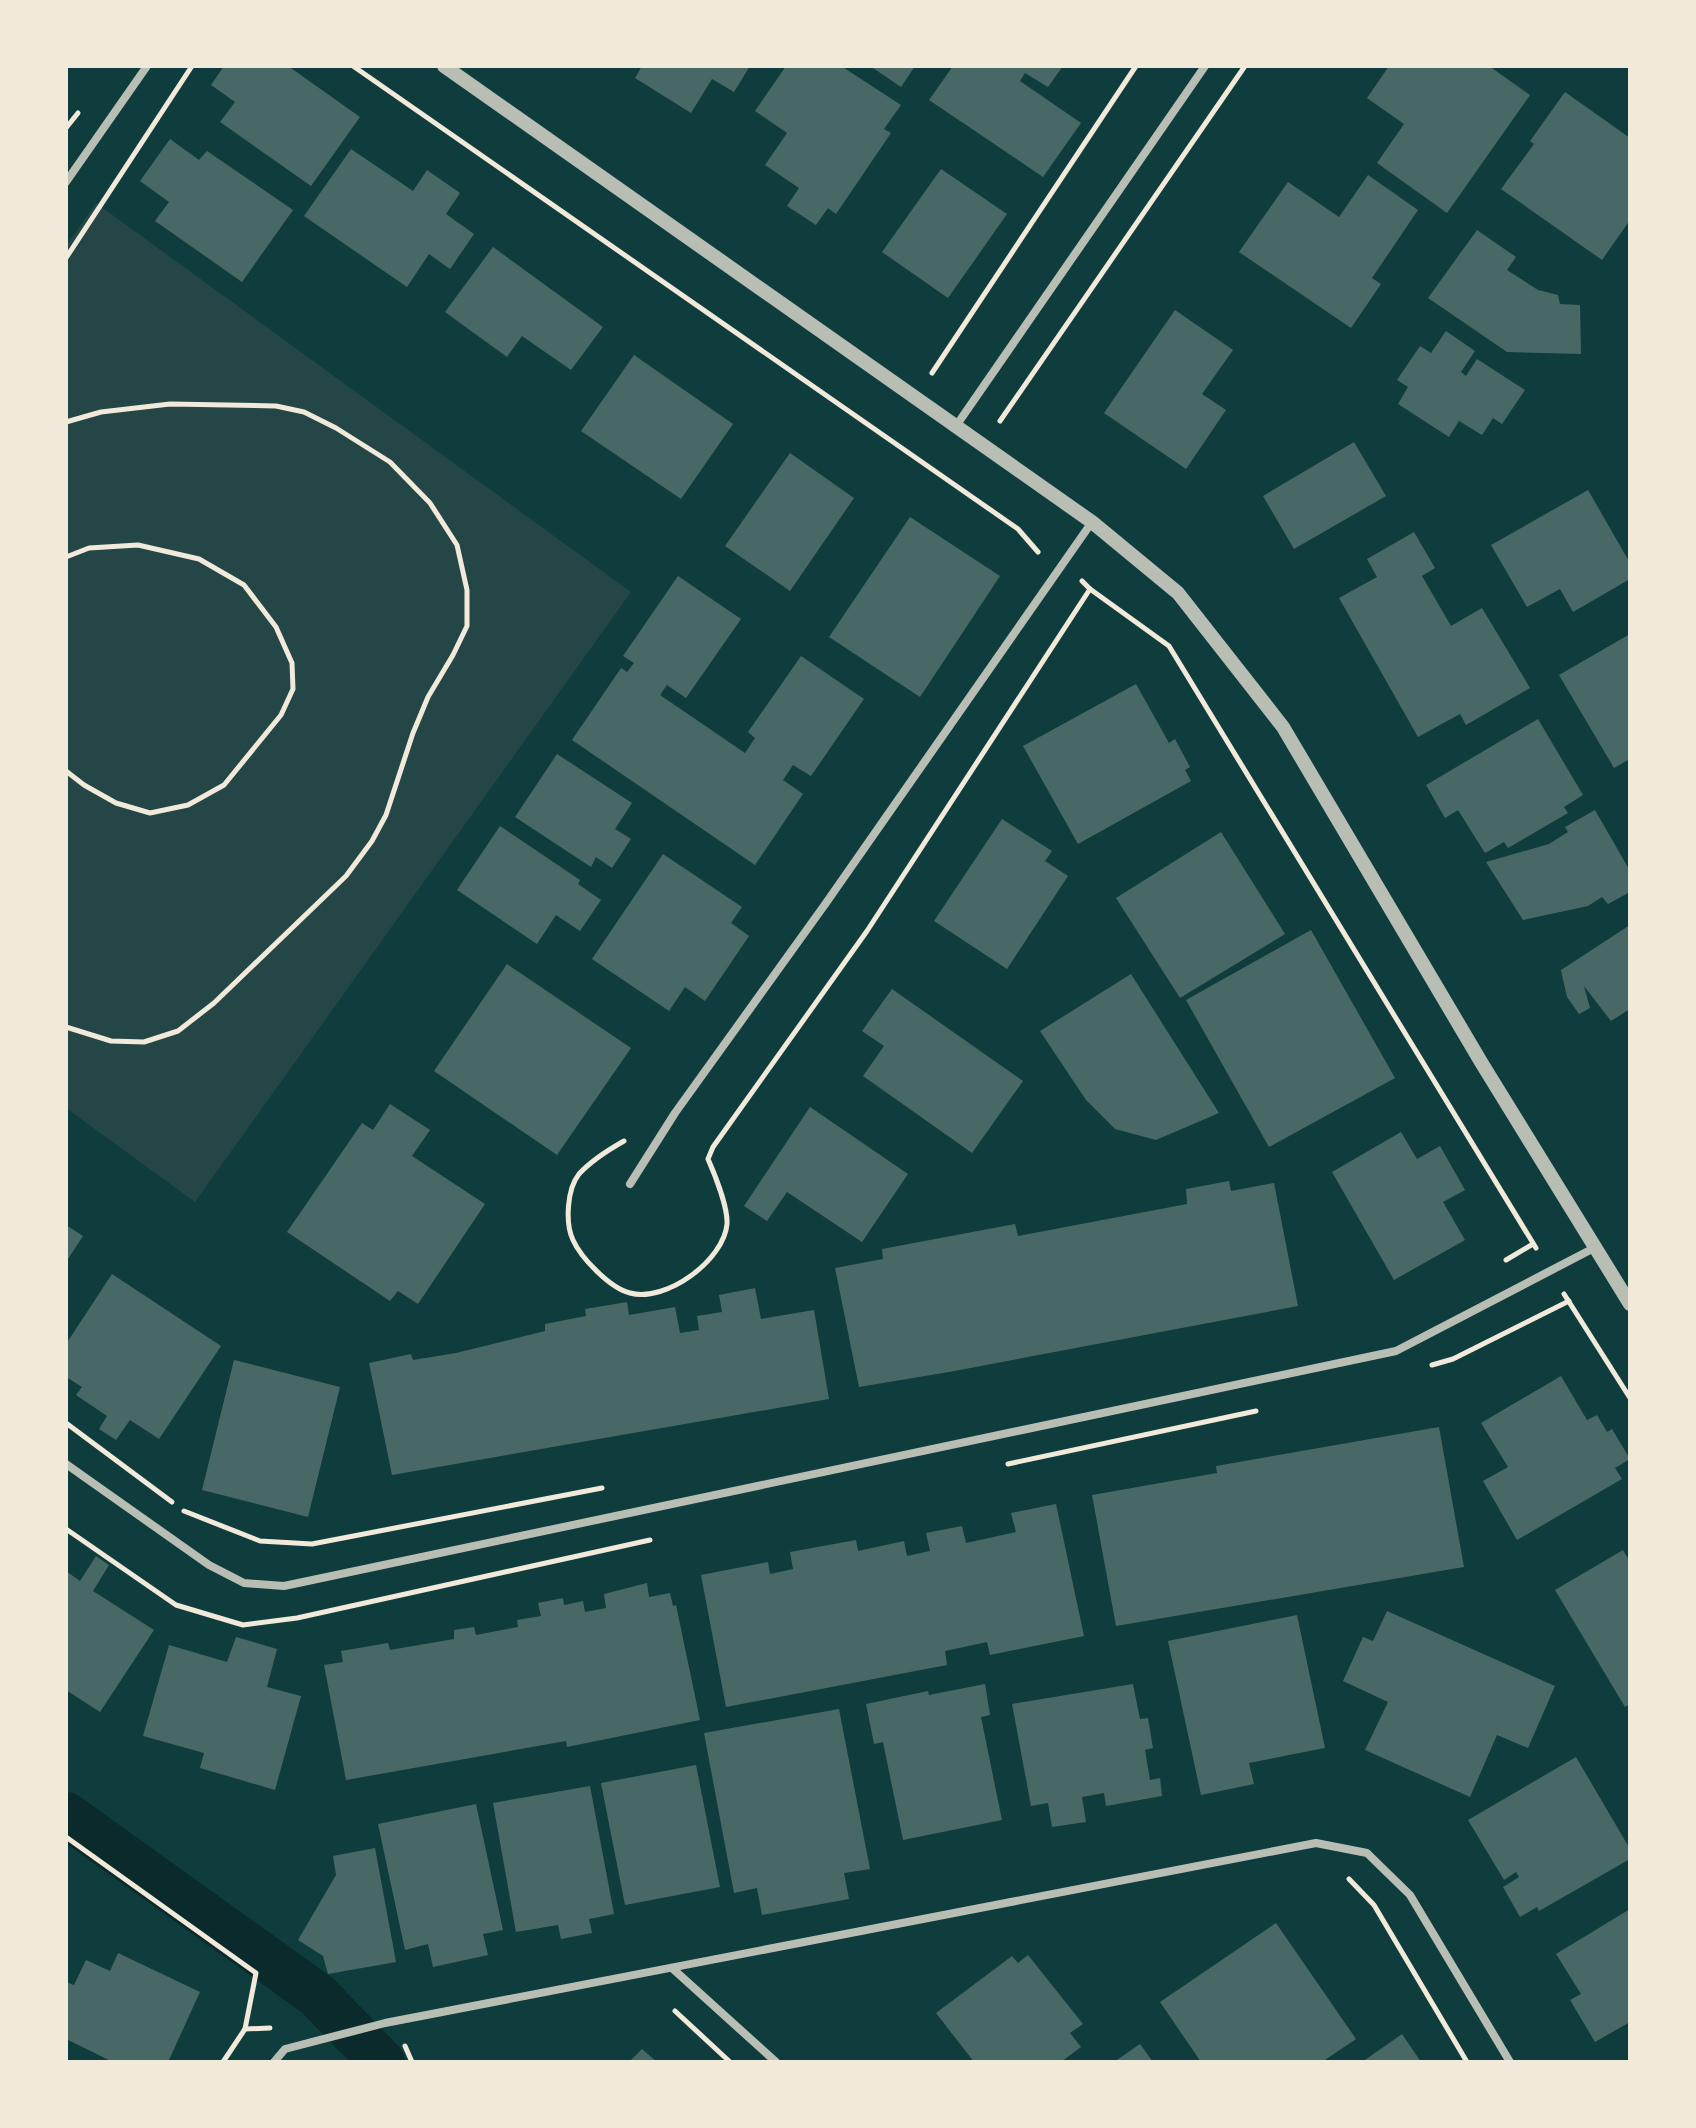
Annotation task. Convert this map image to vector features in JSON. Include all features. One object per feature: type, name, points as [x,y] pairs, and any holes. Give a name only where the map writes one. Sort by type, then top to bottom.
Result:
[{"type":"street","points":[[66,182],[147,66]]},
{"type":"street","points":[[444,66],[1092,522],[1178,593],[1283,727],[1481,1062],[1630,1304]]},
{"type":"street","points":[[956,426],[1205,66]]},
{"type":"street","points":[[630,1184],[675,1113],[1092,522]]},
{"type":"street","points":[[66,1464],[209,1565],[244,1583],[284,1586],[1396,1351],[1596,1247]]},
{"type":"street","points":[[274,2062],[285,2049],[385,2023],[1316,1843],[1367,1853],[1410,1895],[1510,2062]]},
{"type":"street","points":[[672,1968],[776,2062]]},
{"type":"path","points":[[66,258],[192,66]]},
{"type":"path","points":[[353,66],[1018,529],[1039,553],[1066,563],[1090,589],[1169,646],[1630,1398]]},
{"type":"path","points":[[929,377],[1136,66]]},
{"type":"path","points":[[983,445],[1245,66]]},
{"type":"path","points":[[66,422],[101,412],[170,404],[276,406],[304,412],[390,462],[430,503],[457,545],[467,590],[467,626],[428,697],[386,815],[372,841],[346,876],[214,1003],[178,1031],[144,1042],[111,1041],[66,1027]]},
{"type":"path","points":[[66,557],[89,548],[138,545],[199,559],[244,585],[276,627],[292,663],[293,689],[281,715],[224,785],[188,805],[150,813],[116,803],[66,771]]},
{"type":"path","points":[[632,1136],[607,1150],[578,1176],[568,1206],[572,1239],[597,1273],[631,1293],[659,1292],[692,1277],[721,1243],[727,1223],[716,1176],[708,1159],[713,1147],[867,931],[1090,589]]},
{"type":"path","points":[[1495,1267],[1533,1244]]},
{"type":"path","points":[[66,1423],[185,1512],[260,1541],[312,1544],[611,1486]]},
{"type":"path","points":[[66,1837],[256,1973],[245,2029],[223,2062]]},
{"type":"path","points":[[1340,1875],[1351,1880],[1374,1905],[1467,2062]]},
{"type":"path","points":[[672,2009],[730,2062]]},
{"type":"path","points":[[245,2029],[276,2028]]},
{"type":"path","points":[[394,2047],[418,2043]]},
{"type":"path","points":[[404,2045],[412,2062]]},
{"type":"shaded area","points":[[96,203],[631,592],[195,1202],[66,1108],[66,246]]},
{"type":"building","points":[[224,66],[288,66],[360,117],[311,186],[220,122],[235,102],[211,85]]},
{"type":"building","points":[[642,66],[750,66],[734,92],[712,79],[691,113],[635,78]]},
{"type":"building","points":[[786,66],[841,66],[901,105],[884,129],[891,133],[836,214],[828,208],[816,225],[787,206],[799,188],[765,165],[787,133],[755,111]]},
{"type":"building","points":[[870,66],[915,66],[901,87]]},
{"type":"building","points":[[953,66],[1063,66],[1048,87],[1025,73],[1020,81],[1081,123],[1043,177],[929,100]]},
{"type":"building","points":[[1389,66],[1489,66],[1530,95],[1447,213],[1377,163],[1404,124],[1367,98]]},
{"type":"building","points":[[1565,92],[1630,138],[1630,220],[1602,260],[1501,189],[1534,144],[1530,141]]},
{"type":"building","points":[[170,139],[199,160],[207,151],[293,210],[242,282],[155,221],[169,202],[140,181]]},
{"type":"building","points":[[351,149],[413,191],[427,170],[460,193],[446,214],[474,234],[450,269],[429,254],[407,287],[304,216]]},
{"type":"building","points":[[941,169],[1007,214],[948,298],[882,252]]},
{"type":"building","points":[[1368,175],[1418,210],[1372,278],[1381,284],[1351,328],[1239,252],[1288,182],[1339,217]]},
{"type":"building","points":[[1477,230],[1516,257],[1507,270],[1538,290],[1558,295],[1560,304],[1580,305],[1581,354],[1507,352],[1428,298]]},
{"type":"building","points":[[493,247],[603,327],[571,370],[522,336],[507,357],[445,312]]},
{"type":"building","points":[[1175,310],[1233,350],[1202,394],[1226,410],[1186,469],[1104,413]]},
{"type":"building","points":[[1446,331],[1475,351],[1461,372],[1466,376],[1477,359],[1525,390],[1502,424],[1493,418],[1482,435],[1459,421],[1449,437],[1398,404],[1408,387],[1397,380],[1420,346],[1431,353]]},
{"type":"building","points":[[634,355],[733,424],[681,499],[581,431]]},
{"type":"building","points":[[1354,442],[1386,496],[1294,549],[1263,496]]},
{"type":"building","points":[[790,453],[854,498],[790,591],[725,546]]},
{"type":"building","points":[[1588,490],[1630,563],[1630,579],[1573,612],[1560,589],[1527,607],[1491,545]]},
{"type":"building","points":[[910,517],[1000,576],[920,697],[829,637]]},
{"type":"building","points":[[1414,532],[1435,568],[1422,576],[1451,626],[1482,608],[1530,688],[1466,725],[1460,714],[1418,737],[1339,598],[1377,577],[1367,559]]},
{"type":"building","points":[[678,576],[741,619],[686,698],[667,685],[660,695],[745,753],[755,738],[748,732],[801,656],[864,699],[811,776],[793,765],[783,780],[803,794],[755,865],[572,740],[621,668],[627,672],[634,663],[623,656]]},
{"type":"building","points":[[1630,634],[1630,759],[1614,768],[1559,675]]},
{"type":"building","points":[[1136,684],[1169,743],[1175,739],[1190,767],[1185,770],[1191,781],[1078,844],[1023,746]]},
{"type":"building","points":[[1538,719],[1583,795],[1564,807],[1568,813],[1508,848],[1504,842],[1485,853],[1458,810],[1445,818],[1426,785]]},
{"type":"building","points":[[557,754],[632,803],[615,829],[631,839],[612,868],[596,857],[591,867],[515,817]]},
{"type":"building","points":[[1595,810],[1630,871],[1630,892],[1608,904],[1602,897],[1588,906],[1523,920],[1486,862],[1549,844],[1568,832],[1565,827]]},
{"type":"building","points":[[1002,819],[1052,851],[1045,861],[1068,876],[1007,969],[934,921]]},
{"type":"building","points":[[500,826],[580,880],[578,884],[601,900],[580,931],[556,915],[537,944],[457,890]]},
{"type":"building","points":[[1221,832],[1285,934],[1180,998],[1116,898]]},
{"type":"building","points":[[663,854],[742,907],[731,923],[749,936],[705,1001],[685,987],[669,1011],[592,959]]},
{"type":"building","points":[[1630,925],[1630,1009],[1611,1021],[1584,986],[1590,1008],[1579,1014],[1567,997],[1561,970]]},
{"type":"building","points":[[1311,930],[1395,1078],[1269,1147],[1186,1000]]},
{"type":"building","points":[[507,964],[631,1048],[557,1155],[434,1071]]},
{"type":"building","points":[[1131,974],[1219,1113],[1156,1140],[1115,1129],[1086,1100],[1040,1031]]},
{"type":"building","points":[[892,989],[1023,1081],[972,1153],[863,1076],[884,1046],[862,1031]]},
{"type":"building","points":[[390,1104],[430,1130],[412,1156],[485,1204],[418,1304],[398,1291],[390,1301],[287,1232],[362,1123],[373,1130]]},
{"type":"building","points":[[810,1107],[908,1174],[862,1242],[787,1192],[767,1221],[744,1206]]},
{"type":"building","points":[[1401,1132],[1417,1159],[1440,1146],[1465,1190],[1443,1202],[1465,1240],[1394,1280],[1332,1172]]},
{"type":"building","points":[[1229,1181],[1231,1191],[1274,1183],[1298,1306],[859,1387],[835,1268],[883,1259],[882,1249],[1015,1224],[1018,1236],[1187,1204],[1186,1189]]},
{"type":"building","points":[[66,1225],[83,1236],[66,1262]]},
{"type":"building","points":[[112,1274],[221,1346],[159,1439],[130,1420],[116,1440],[99,1429],[107,1416],[76,1395],[82,1387],[66,1377],[66,1344]]},
{"type":"building","points":[[755,1288],[761,1319],[814,1310],[829,1399],[392,1475],[369,1363],[411,1354],[413,1360],[456,1353],[545,1331],[545,1324],[586,1316],[585,1309],[627,1302],[629,1315],[675,1307],[680,1333],[699,1330],[697,1316],[722,1312],[719,1295]]},
{"type":"building","points":[[234,1360],[340,1387],[308,1517],[202,1490]]},
{"type":"building","points":[[1561,1376],[1587,1420],[1597,1415],[1607,1432],[1612,1429],[1630,1459],[1615,1468],[1622,1479],[1517,1540],[1483,1481],[1508,1467],[1481,1423]]},
{"type":"building","points":[[1439,1427],[1464,1567],[1116,1626],[1092,1495],[1217,1473],[1216,1466]]},
{"type":"building","points":[[1056,1504],[1084,1636],[990,1655],[987,1642],[945,1651],[947,1665],[726,1707],[701,1575],[768,1562],[770,1574],[793,1569],[790,1552],[856,1540],[858,1551],[904,1541],[907,1556],[930,1551],[926,1533],[962,1526],[966,1543],[1016,1532],[1011,1513]]},
{"type":"building","points":[[1623,1550],[1630,1562],[1630,1704],[1625,1707],[1555,1590]]},
{"type":"building","points":[[96,1556],[109,1565],[93,1591],[154,1630],[100,1712],[66,1690],[66,1571],[80,1581]]},
{"type":"building","points":[[647,1583],[649,1597],[670,1593],[673,1606],[676,1605],[700,1720],[567,1747],[566,1741],[346,1780],[324,1665],[343,1662],[341,1651],[388,1643],[390,1650],[454,1639],[454,1630],[474,1627],[476,1635],[518,1627],[517,1620],[541,1616],[538,1603],[563,1598],[564,1605],[583,1601],[585,1612],[606,1608],[604,1594]]},
{"type":"building","points":[[1387,1611],[1555,1686],[1528,1748],[1497,1735],[1470,1797],[1365,1750],[1388,1702],[1343,1681],[1363,1637],[1373,1641]]},
{"type":"building","points":[[1297,1615],[1325,1748],[1249,1763],[1254,1784],[1201,1795],[1168,1641]]},
{"type":"building","points":[[236,1637],[277,1649],[267,1687],[301,1696],[275,1790],[200,1768],[204,1753],[143,1736],[169,1645],[227,1662]]},
{"type":"building","points":[[985,1684],[990,1715],[981,1717],[1002,1820],[903,1840],[883,1742],[874,1744],[866,1704],[928,1691],[929,1695]]},
{"type":"building","points":[[1133,1684],[1140,1719],[1148,1718],[1153,1748],[1145,1750],[1150,1780],[1160,1778],[1162,1796],[1106,1806],[1104,1793],[1082,1797],[1086,1822],[1052,1827],[1048,1803],[1031,1806],[1012,1704]]},
{"type":"building","points":[[839,1709],[870,1869],[844,1873],[849,1899],[762,1915],[757,1888],[734,1893],[704,1733]]},
{"type":"building","points":[[1576,1757],[1630,1849],[1630,1859],[1539,1911],[1537,1907],[1520,1917],[1503,1887],[1519,1877],[1516,1872],[1504,1880],[1468,1820]]},
{"type":"building","points":[[696,1765],[720,1887],[625,1905],[601,1783]]},
{"type":"building","points":[[590,1786],[614,1914],[589,1919],[592,1933],[561,1939],[558,1925],[516,1932],[493,1803]]},
{"type":"building","points":[[476,1804],[503,1930],[483,1934],[488,1955],[433,1967],[428,1944],[405,1950],[378,1824]]},
{"type":"building","points":[[375,1848],[396,1962],[328,1974],[323,1956],[298,1940],[336,1875],[333,1856]]},
{"type":"building","points":[[1630,1909],[1630,2022],[1595,2042],[1570,2000],[1581,1994],[1556,1954]]},
{"type":"building","points":[[1276,1923],[1356,2039],[1322,2062],[1201,2062],[1160,2002]]},
{"type":"building","points":[[118,1953],[200,1992],[168,2062],[113,2062],[66,2039],[66,1982],[74,1985],[86,1960],[110,1971]]},
{"type":"building","points":[[1028,1955],[1083,2024],[1070,2033],[1081,2047],[1061,2062],[974,2062],[936,2013],[1012,1956],[1018,1963]]},
{"type":"building","points":[[1402,2034],[1421,2062],[1362,2062],[1385,2046]]},
{"type":"building","points":[[1140,2044],[1153,2062],[1114,2062]]},
{"type":"building","points":[[642,2049],[657,2062],[629,2062]]},
{"type":"waterway","points":[[66,1815],[317,1995],[382,2062]]}]
